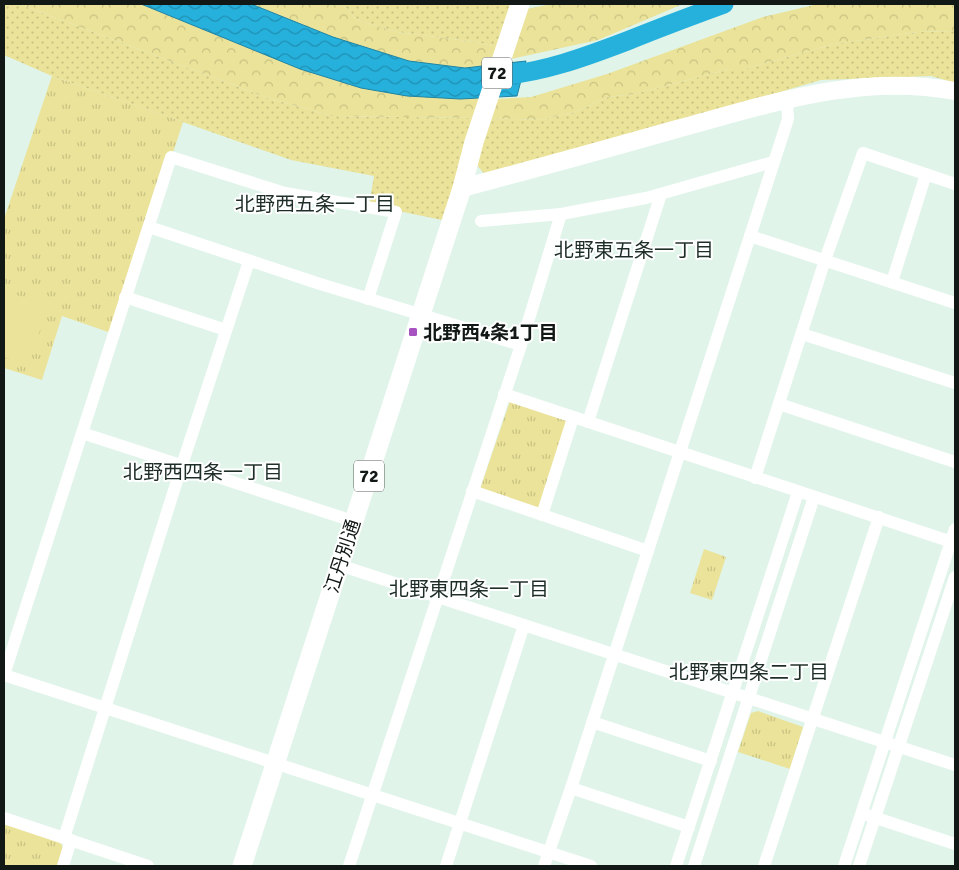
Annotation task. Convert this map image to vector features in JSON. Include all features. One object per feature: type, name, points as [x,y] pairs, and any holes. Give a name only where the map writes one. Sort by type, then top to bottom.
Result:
[{"type":"main road","name":"72","points":[[462,188],[474,142],[520,4]]},
{"type":"main road","name":"江丹別通","points":[[242,866],[462,188]]},
{"type":"street","points":[[462,188],[824,92],[862,86],[930,86],[955,91]]},
{"type":"street","points":[[544,866],[681,454],[788,119],[786,101]]},
{"type":"street","points":[[755,478],[825,260],[862,153],[955,184]]},
{"type":"street","points":[[368,299],[396,212],[285,193],[170,157],[4,675],[591,866]]},
{"type":"street","points":[[481,221],[561,214],[661,194],[773,162]]},
{"type":"street","points":[[892,282],[926,174]]},
{"type":"street","points":[[588,422],[661,194]]},
{"type":"street","points":[[349,866],[520,345],[561,214]]},
{"type":"street","points":[[149,227],[368,299],[520,345]]},
{"type":"street","points":[[750,236],[955,304]]},
{"type":"street","points":[[63,866],[68,839],[104,708],[249,261]]},
{"type":"street","points":[[125,297],[226,330]]},
{"type":"street","points":[[802,334],[955,383]]},
{"type":"street","points":[[504,394],[681,454],[953,542]]},
{"type":"street","points":[[779,404],[955,462]]},
{"type":"street","points":[[542,515],[573,418]]},
{"type":"street","points":[[82,433],[354,522]]},
{"type":"street","points":[[472,490],[648,551]]},
{"type":"street","points":[[676,866],[798,492]]},
{"type":"street","points":[[694,866],[814,497]]},
{"type":"street","points":[[764,866],[879,517]]},
{"type":"street","points":[[844,866],[953,542],[955,529]]},
{"type":"street","points":[[339,565],[955,765]]},
{"type":"street","points":[[859,866],[955,577]]},
{"type":"street","points":[[446,866],[524,625]]},
{"type":"street","points":[[592,722],[711,761]]},
{"type":"street","points":[[571,788],[689,827]]},
{"type":"street","points":[[862,813],[955,844]]},
{"type":"street","points":[[4,818],[68,839],[133,864],[148,866]]},
{"type":"green space","points":[[4,4],[19,4],[265,97],[332,116],[477,118],[447,221],[369,205],[374,176],[291,160],[52,76],[4,55]]},
{"type":"green space","points":[[19,4],[141,4],[300,69],[361,88],[407,96],[484,98],[477,118],[332,116],[265,97]]},
{"type":"green space","points":[[251,4],[342,4],[357,20],[397,32],[476,42],[502,48],[496,64],[465,68],[409,61],[333,37]]},
{"type":"green space","points":[[342,4],[517,4],[502,48],[476,42],[397,32],[357,20]]},
{"type":"green space","points":[[552,4],[683,4],[598,40],[511,59],[526,9]]},
{"type":"green space","points":[[818,4],[955,4],[955,31],[917,32],[834,44],[744,69],[729,69],[634,94],[608,97],[575,112],[539,120],[490,118],[496,99],[531,97],[607,74],[763,17]]},
{"type":"green space","points":[[955,31],[955,83],[931,76],[821,80],[487,177],[476,164],[490,118],[539,120],[575,112],[608,97],[634,94],[729,69],[744,69],[834,44],[917,32]]},
{"type":"green space","points":[[52,76],[183,122],[114,334],[62,316],[42,380],[4,368],[4,219]]},
{"type":"green space","points":[[4,291],[48,305],[29,365],[4,357]]},
{"type":"green space","points":[[510,401],[569,421],[538,510],[480,489]]},
{"type":"green space","points":[[704,549],[726,557],[712,600],[690,593]]},
{"type":"green space","points":[[758,711],[803,727],[790,769],[738,752],[751,713]]},
{"type":"green space","points":[[4,824],[60,842],[63,848],[57,866],[4,866]]},
{"type":"water","points":[[141,4],[251,4],[333,37],[409,61],[465,68],[526,61],[517,96],[460,99],[407,96],[361,88],[300,69]]},
{"type":"waterway","points":[[497,76],[530,72],[579,58],[724,4]]},
{"type":"place","name":"北野西4条1丁目","points":[[413,332]]},
{"type":"district","name":"北野西五条一丁目","points":[[315,204]]},
{"type":"district","name":"北野東五条一丁目","points":[[634,250]]},
{"type":"district","name":"北野西四条一丁目","points":[[203,472]]},
{"type":"district","name":"北野東四条一丁目","points":[[469,589]]},
{"type":"district","name":"北野東四条二丁目","points":[[749,672]]}]
